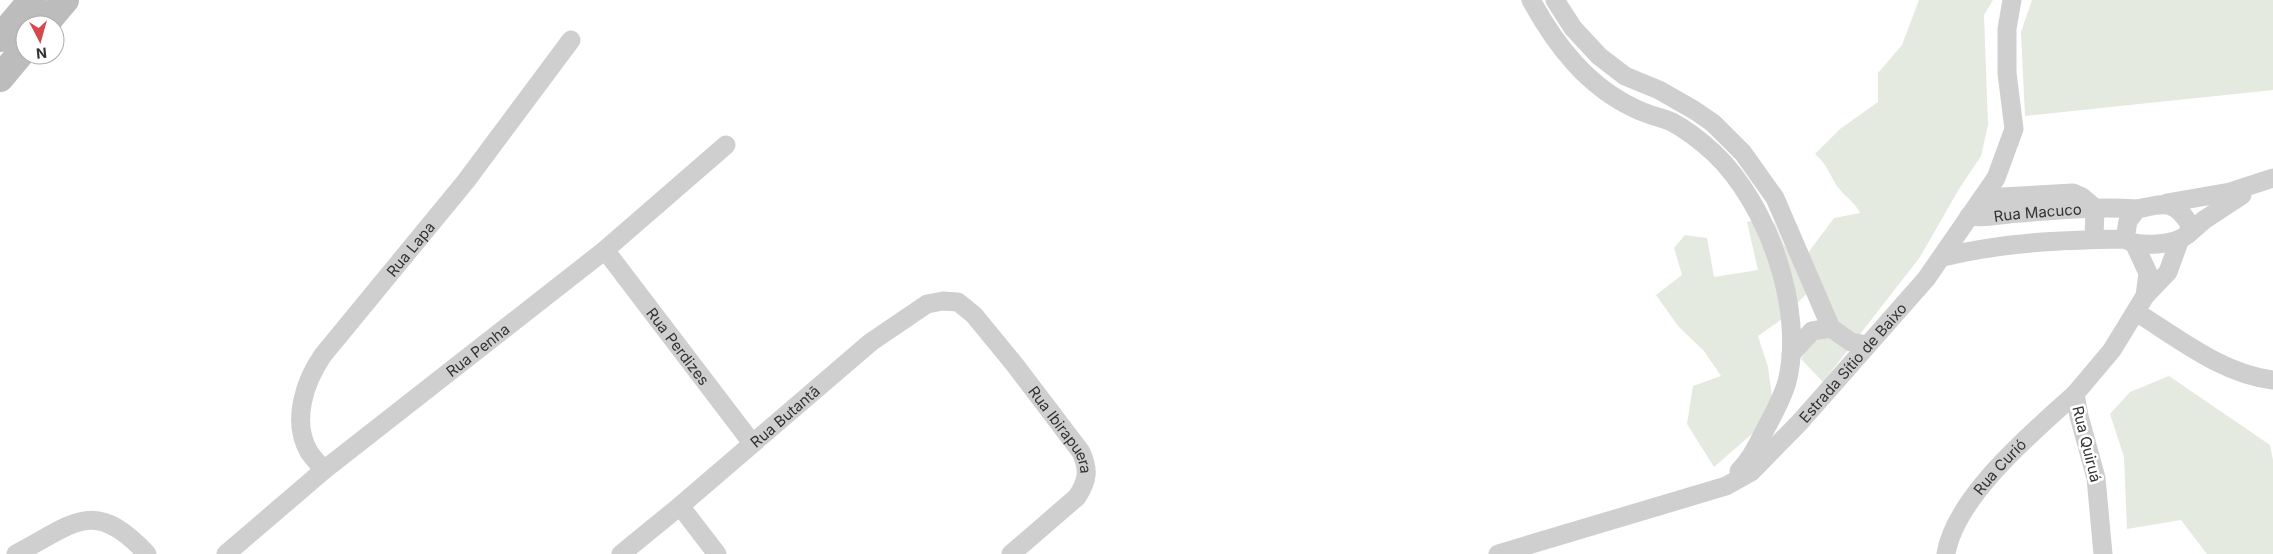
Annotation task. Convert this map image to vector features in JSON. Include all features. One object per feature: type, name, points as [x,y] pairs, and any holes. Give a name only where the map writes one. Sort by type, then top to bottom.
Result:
[{"type":"street","points":[[0,38],[32,0]]},
{"type":"street","points":[[52,15],[65,0]]},
{"type":"street","points":[[1532,0],[1562,50],[1588,79],[1612,96],[1637,110],[1672,122],[1695,138],[1731,172],[1764,227],[1784,276],[1792,322],[1791,354],[1786,383],[1756,449],[1746,464],[1726,486]]},
{"type":"street","points":[[1555,0],[1573,28],[1599,56],[1625,76],[1658,90],[1700,114],[1720,130],[1743,154],[1775,198],[1838,334],[1854,360]]},
{"type":"street","name":"Estrada Sítio de Baixo","points":[[1498,554],[1726,486],[1751,472],[1812,408],[1943,257],[1975,217],[1982,198],[1996,178],[2014,129],[2007,73],[2007,29],[2012,0]]},
{"type":"street","name":"Rua Lapa","points":[[324,470],[308,450],[301,426],[304,391],[310,374],[329,347],[466,181],[571,40]]},
{"type":"street","points":[[0,78],[15,60]]},
{"type":"street","name":"Rua Penha","points":[[226,554],[324,470],[605,250],[726,145]]},
{"type":"street","name":"Rua Quiruá","points":[[2167,203],[2224,194],[2266,180]]},
{"type":"street","name":"Rua Quiruá","points":[[2103,554],[2096,478],[2075,394],[2112,350],[2140,304],[2168,272],[2184,236],[2204,220],[2266,180]]},
{"type":"street","name":"Rua Macuco","points":[[1982,198],[2073,193],[2082,197],[2094,208],[2094,238]]},
{"type":"street","points":[[2167,203],[2177,208],[2190,225],[2184,236]]},
{"type":"street","name":"Rua Macuco","points":[[1981,248],[1975,217],[2094,208],[2136,209],[2167,203]]},
{"type":"street","points":[[2130,241],[2126,225],[2136,209]]},
{"type":"street","name":"Rua Macuco","points":[[1943,257],[1981,248],[2094,238],[2173,242],[2184,236]]},
{"type":"street","name":"Rua Quiruá","points":[[2130,241],[2148,273],[2140,304]]},
{"type":"street","name":"Rua Perdizes","points":[[605,250],[752,443]]},
{"type":"street","name":"Rua Butantã","points":[[620,554],[680,506],[870,342],[927,304],[943,301],[958,302]]},
{"type":"street","name":"Rua Ibirapuera","points":[[958,302],[974,315],[1015,365],[1081,452],[1087,466],[1085,485],[1077,497],[1011,554]]},
{"type":"street","points":[[2140,304],[2218,363],[2242,373],[2273,380]]},
{"type":"street","points":[[1791,354],[1812,331],[1838,334],[1867,345]]},
{"type":"street","points":[[1786,383],[1790,394],[1796,402],[1812,408]]},
{"type":"street","name":"Rua Curió","points":[[1946,554],[1951,532],[1964,510],[2015,448],[2075,394]]},
{"type":"street","points":[[680,506],[716,554]]},
{"type":"street","points":[[16,554],[69,525],[89,519],[108,522],[128,534],[147,554]]},
{"type":"shaded area","points":[[1919,0],[1993,0],[1984,15],[1988,125],[1981,156],[1959,189],[1920,257],[1823,382],[1801,359],[1832,307],[1811,289],[1782,319],[1758,336],[1768,367],[1772,397],[1760,427],[1714,467],[1687,424],[1693,386],[1721,376],[1704,351],[1678,326],[1656,295],[1682,275],[1674,248],[1685,235],[1707,238],[1714,277],[1758,270],[1747,222],[1764,217],[1775,224],[1784,245],[1802,261],[1834,218],[1860,213],[1837,186],[1825,165],[1815,154],[1840,129],[1878,102],[1878,73],[1902,45]]},
{"type":"shaded area","points":[[2032,0],[2273,0],[2273,90],[2025,116],[2021,32]]},
{"type":"shaded area","points":[[2169,376],[2270,445],[2273,460],[2273,554],[2207,554],[2181,520],[2127,529],[2124,457],[2110,414],[2130,392]]}]
